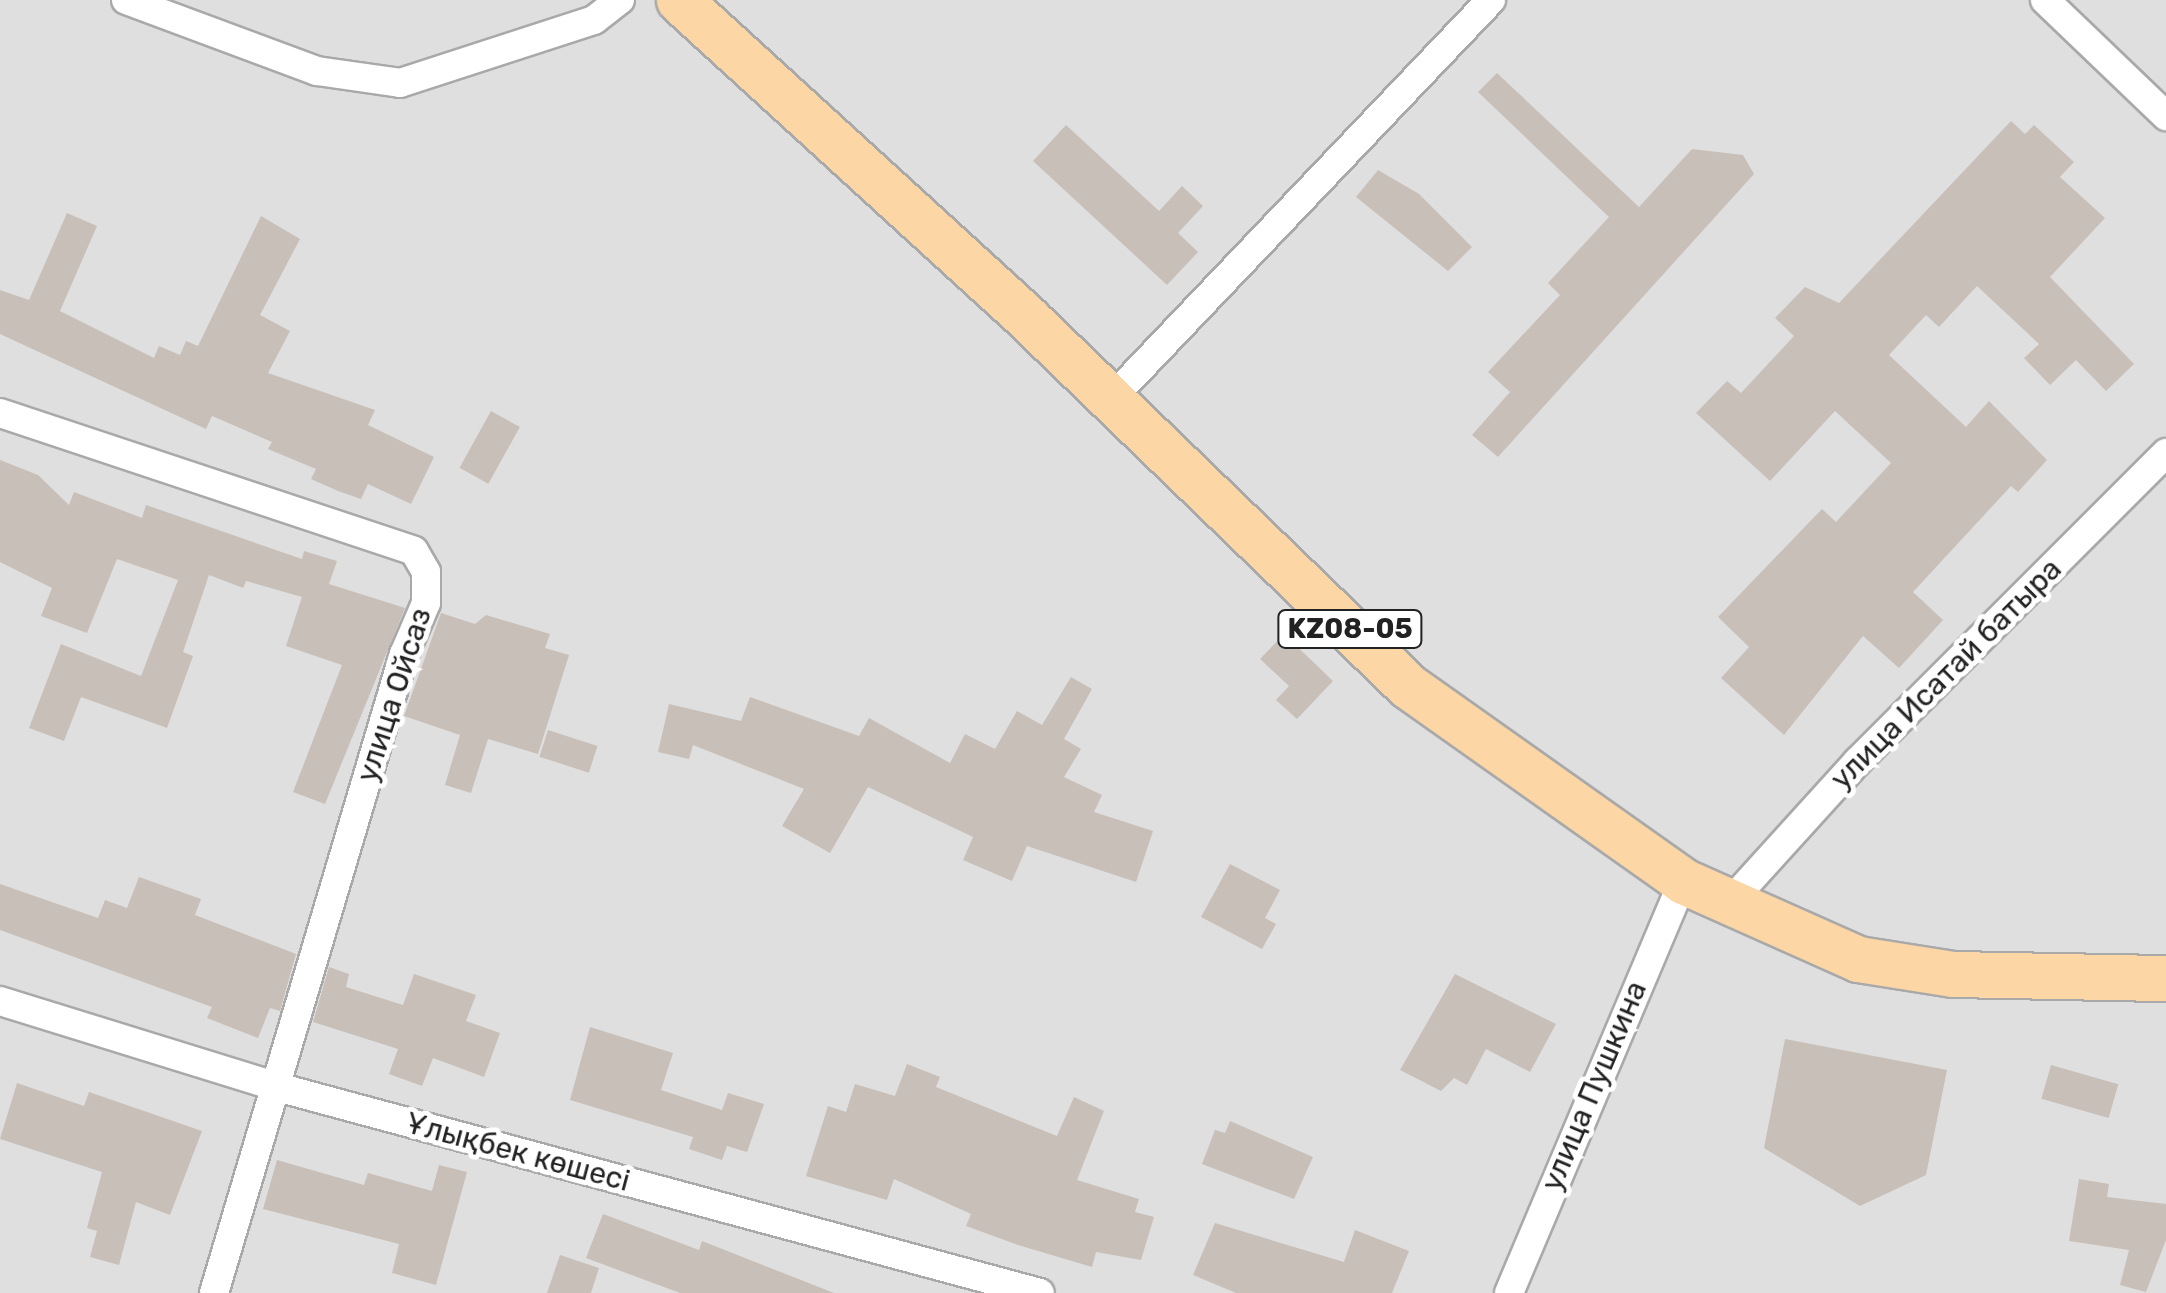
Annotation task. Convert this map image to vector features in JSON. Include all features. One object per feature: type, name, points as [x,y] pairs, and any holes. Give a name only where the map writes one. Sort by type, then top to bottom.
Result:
[{"type":"main road","name":"KZ08-05","points":[[679,0],[1111,399],[1408,686],[1683,880],[1858,959],[1953,974],[2166,978]]},
{"type":"street","points":[[126,0],[317,71],[400,83],[594,20],[620,0]]},
{"type":"street","points":[[1111,399],[1491,0]]},
{"type":"street","points":[[2045,0],[2166,116]]},
{"type":"street","name":"улица Ойсаз","points":[[0,412],[414,551],[426,572],[426,603],[404,654],[214,1293]]},
{"type":"street","name":"улица Исатай батыра","points":[[1732,901],[1857,762],[2166,453]]},
{"type":"street","name":"улица Пушкина","points":[[1508,1293],[1683,880]]},
{"type":"street","name":"Ұлықбек көшесі","points":[[0,1001],[278,1087],[1040,1293]]},
{"type":"shaded area","points":[[0,0],[2166,0],[2166,1293],[0,1293]]},
{"type":"building","points":[[1497,73],[1639,207],[1692,149],[1743,155],[1754,174],[1498,457],[1472,435],[1510,392],[1488,372],[1560,295],[1548,283],[1609,217],[1478,92]]},
{"type":"building","points":[[2011,121],[2025,134],[2034,125],[2074,162],[2060,177],[2105,218],[2050,277],[2134,364],[2106,391],[2076,360],[2050,385],[2024,358],[2039,344],[1977,286],[1939,327],[1926,315],[1889,355],[1966,427],[1989,401],[2047,460],[2018,492],[2011,486],[1913,592],[1943,620],[1899,668],[1863,636],[1784,735],[1721,678],[1749,647],[1718,617],[1822,509],[1836,522],[1891,463],[1835,411],[1770,481],[1696,413],[1727,381],[1741,393],[1794,336],[1775,318],[1805,287],[1839,303]]},
{"type":"building","points":[[1066,125],[1159,211],[1182,186],[1203,206],[1178,233],[1198,252],[1167,285],[1033,161]]},
{"type":"building","points":[[1378,170],[1419,194],[1472,247],[1448,271],[1356,197]]},
{"type":"building","points":[[67,213],[97,226],[60,311],[154,358],[159,346],[180,355],[186,341],[198,346],[261,216],[300,239],[260,315],[290,331],[268,373],[375,410],[368,425],[434,457],[411,504],[368,484],[361,499],[338,491],[311,479],[316,469],[268,449],[272,442],[212,416],[206,429],[0,334],[0,290],[29,300]]},
{"type":"building","points":[[491,411],[520,427],[488,484],[459,468]]},
{"type":"building","points":[[0,460],[38,475],[69,505],[74,492],[142,518],[146,505],[302,559],[304,551],[337,561],[329,584],[405,608],[325,804],[293,792],[342,665],[286,646],[302,597],[246,581],[243,588],[209,575],[183,652],[193,656],[167,728],[81,697],[64,741],[29,728],[61,644],[141,676],[178,580],[117,559],[87,633],[41,616],[52,588],[0,562]]},
{"type":"building","points":[[441,613],[475,624],[486,615],[550,634],[545,648],[569,655],[538,754],[488,739],[471,793],[445,785],[460,735],[404,716]]},
{"type":"building","points":[[1284,634],[1333,681],[1297,719],[1276,700],[1289,686],[1260,659]]},
{"type":"building","points":[[1071,677],[1092,689],[1064,739],[1081,749],[1064,777],[1102,795],[1094,812],[1153,831],[1136,882],[1027,846],[1012,881],[963,860],[973,837],[868,787],[830,853],[782,826],[804,789],[693,745],[689,759],[658,752],[669,704],[741,721],[750,697],[859,736],[869,718],[950,763],[965,734],[995,749],[1017,711],[1042,725]]},
{"type":"building","points":[[548,730],[597,746],[589,773],[539,757]]},
{"type":"building","points":[[1230,864],[1280,890],[1265,918],[1276,924],[1262,949],[1201,917]]},
{"type":"building","points":[[139,877],[201,899],[195,915],[296,954],[280,1011],[270,1008],[258,1038],[207,1018],[212,1007],[0,930],[0,884],[98,918],[105,900],[127,908]]},
{"type":"building","points":[[329,967],[349,974],[346,987],[403,1005],[414,974],[476,995],[466,1021],[500,1033],[484,1077],[433,1058],[422,1086],[389,1074],[398,1049],[313,1022]]},
{"type":"building","points":[[1455,974],[1556,1024],[1530,1072],[1486,1049],[1467,1085],[1454,1078],[1441,1091],[1400,1070]]},
{"type":"building","points":[[590,1027],[673,1053],[661,1090],[722,1110],[728,1093],[764,1104],[747,1152],[727,1146],[722,1160],[689,1149],[693,1137],[570,1100]]},
{"type":"building","points":[[1785,1039],[1947,1070],[1926,1175],[1860,1206],[1764,1148]]},
{"type":"building","points":[[907,1064],[940,1077],[936,1087],[1057,1136],[1074,1097],[1104,1111],[1077,1180],[1139,1199],[1135,1212],[1154,1217],[1141,1260],[1096,1252],[1092,1267],[966,1226],[971,1214],[894,1179],[887,1200],[806,1176],[828,1106],[846,1112],[855,1084],[895,1096]]},
{"type":"building","points":[[2051,1065],[2118,1084],[2109,1118],[2041,1099]]},
{"type":"building","points":[[17,1083],[84,1106],[89,1092],[202,1131],[170,1215],[136,1202],[119,1265],[90,1257],[97,1231],[87,1228],[102,1172],[0,1139]]},
{"type":"building","points":[[1230,1121],[1313,1157],[1294,1199],[1202,1164],[1215,1130],[1225,1133]]},
{"type":"building","points":[[277,1160],[364,1185],[368,1173],[432,1191],[439,1165],[467,1172],[436,1285],[392,1273],[399,1244],[263,1209]]},
{"type":"building","points":[[2079,1179],[2109,1184],[2107,1197],[2166,1204],[2166,1240],[2146,1292],[2120,1285],[2129,1250],[2069,1241]]},
{"type":"building","points":[[603,1214],[699,1250],[702,1241],[834,1293],[680,1293],[586,1258]]},
{"type":"building","points":[[1215,1223],[1344,1262],[1355,1230],[1409,1251],[1392,1293],[1236,1293],[1193,1275]]},
{"type":"building","points":[[560,1255],[599,1268],[591,1293],[547,1293]]}]
